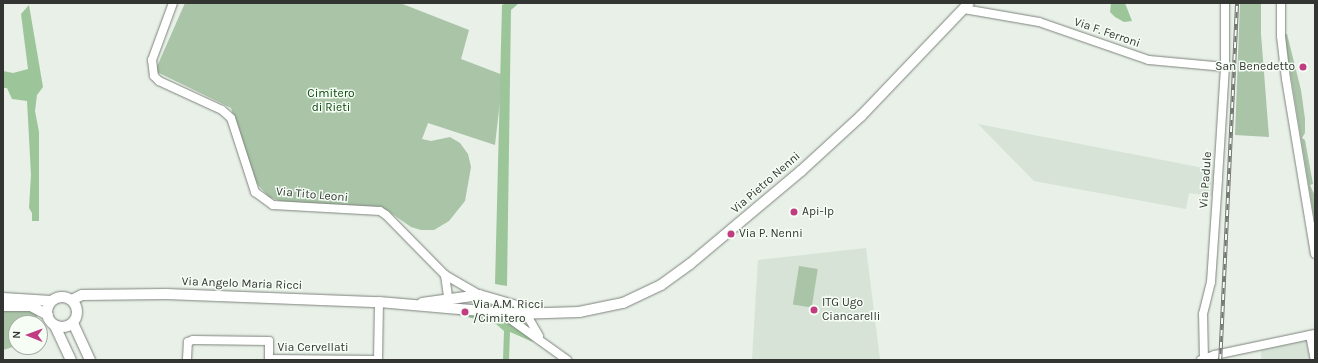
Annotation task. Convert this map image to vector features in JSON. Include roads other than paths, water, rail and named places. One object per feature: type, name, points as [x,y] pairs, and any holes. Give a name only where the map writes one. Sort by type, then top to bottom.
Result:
[{"type":"main road","name":"Via Pietro Nenni","points":[[541,312],[579,312],[612,306],[636,298],[666,281],[712,246],[806,166],[861,116],[966,6]]},
{"type":"main road","name":"Via Angelo Maria Ricci","points":[[72,300],[82,295],[141,293],[379,302],[496,313],[524,311],[541,312]]},
{"type":"main road","name":"Via Angelo Maria Ricci","points":[[412,304],[447,298],[479,295],[493,298],[524,311]]},
{"type":"main road","points":[[48,315],[52,302],[59,297],[72,300],[78,314],[73,323],[65,327],[55,326]]},
{"type":"main road","points":[[3,298],[52,302]]},
{"type":"main road","points":[[3,306],[31,306],[48,315],[55,326],[71,360]]},
{"type":"main road","points":[[73,323],[90,360]]},
{"type":"street","name":"Via Tito Leoni","points":[[173,3],[152,60],[154,76],[160,81],[222,110],[230,118],[255,192],[273,205],[287,207],[380,211],[394,220],[444,275],[479,295]]},
{"type":"street","name":"Via Padule","points":[[1203,359],[1203,314],[1211,282],[1225,67],[1225,3]]},
{"type":"street","points":[[1282,3],[1281,36],[1285,72],[1315,254]]},
{"type":"street","name":"Via F. Ferroni","points":[[966,6],[981,7],[1039,22],[1149,60],[1225,67]]},
{"type":"street","points":[[444,275],[450,309]]},
{"type":"street","points":[[477,311],[479,295]]},
{"type":"street","points":[[493,298],[496,313]]},
{"type":"street","points":[[378,360],[379,302]]},
{"type":"street","name":"Via Angelo Maria Ricci","points":[[524,311],[540,339]]},
{"type":"street","points":[[535,330],[541,312]]},
{"type":"street","name":"Via Angelo Maria Ricci","points":[[496,313],[540,339],[567,360]]},
{"type":"street","points":[[1203,359],[1313,334],[1315,360]]},
{"type":"street","name":"Via Cervellati","points":[[187,359],[188,342],[192,340],[269,341],[269,359],[378,360]]},
{"type":"railway","points":[[1220,360],[1237,3]]},
{"type":"place","name":"San Benedetto","points":[[1303,67]]},
{"type":"place","name":"Api-Ip","points":[[794,212]]},
{"type":"place","name":"Via P. Nenni","points":[[731,234]]},
{"type":"place","name":"ITG Ugo Ciancarelli","points":[[814,310]]},
{"type":"place","name":"Via A.M. Ricci /Cimitero","points":[[465,312]]},
{"type":"park label","name":"Cimitero di Rieti","points":[[331,101]]}]
